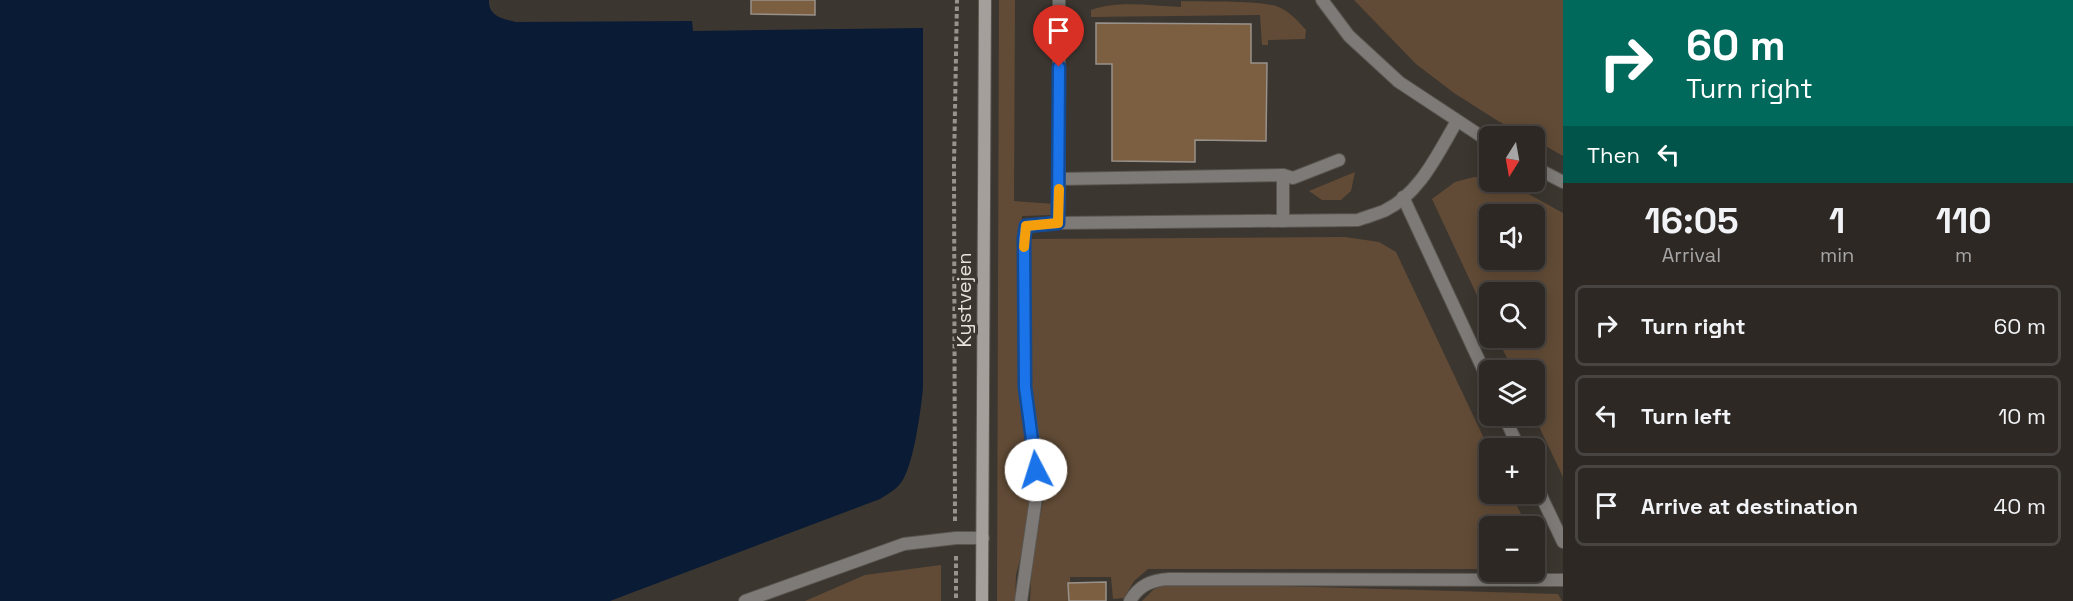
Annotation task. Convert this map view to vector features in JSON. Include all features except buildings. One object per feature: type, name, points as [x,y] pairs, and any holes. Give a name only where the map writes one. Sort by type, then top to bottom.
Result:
[{"type":"street","name":"Kystvejen","points":[[982,601],[984,0]]},
{"type":"lane","points":[[1058,223],[1059,0]]},
{"type":"lane","points":[[1322,0],[1349,36],[1399,82],[1479,135]]},
{"type":"lane","points":[[1021,601],[1037,491],[1035,449],[1025,387],[1024,239],[1026,226],[1058,223],[1358,220],[1386,210],[1427,173],[1457,121]]},
{"type":"lane","points":[[1059,179],[1284,175],[1293,178],[1339,160]]},
{"type":"lane","points":[[1545,173],[1563,182]]},
{"type":"lane","points":[[1283,221],[1284,175]]},
{"type":"lane","points":[[1403,197],[1479,360]]},
{"type":"lane","points":[[1545,504],[1563,542]]},
{"type":"lane","points":[[744,601],[904,544],[956,538],[982,538]]},
{"type":"lane","points":[[1131,601],[1138,590],[1146,584],[1169,579],[1563,580]]},
{"type":"path","points":[[956,601],[954,164],[957,0]]},
{"type":"shaded area","points":[[999,0],[1015,0],[1014,201],[1055,204],[1054,215],[1022,216],[1020,394],[1035,488],[1016,575],[1015,601],[997,601]]},
{"type":"shaded area","points":[[1354,0],[1563,0],[1563,156],[1545,146],[1545,126],[1508,126],[1454,93],[1416,64]]},
{"type":"shaded area","points":[[1181,1],[1242,2],[1276,6],[1296,19],[1306,30],[1305,39],[1268,40],[1268,45],[1262,45],[1260,15],[1091,17],[1091,10],[1101,7],[1136,4],[1181,7]]},
{"type":"shaded area","points":[[1355,172],[1351,191],[1341,200],[1322,200],[1309,191]]},
{"type":"shaded area","points":[[1479,177],[1479,192],[1525,192],[1563,213],[1563,477],[1539,426],[1545,426],[1545,360],[1508,360],[1502,348],[1545,348],[1545,282],[1479,282],[1479,300],[1432,199],[1455,182]]},
{"type":"shaded area","points":[[1345,237],[1379,242],[1396,252],[1484,438],[1479,438],[1479,504],[1516,504],[1522,516],[1479,516],[1479,569],[1148,569],[1134,581],[1124,598],[1113,599],[1111,577],[1070,577],[1071,601],[1030,601],[1032,563],[1045,490],[1041,445],[1030,384],[1029,239]]},
{"type":"shaded area","points":[[941,565],[941,601],[805,601],[865,575]]},
{"type":"shaded area","points":[[1174,583],[1558,594],[1562,601],[1142,601],[1154,589]]},
{"type":"water","points":[[0,0],[489,0],[494,13],[501,18],[516,22],[692,21],[693,31],[923,28],[923,388],[916,440],[904,478],[895,489],[880,499],[610,601],[0,601]]},
{"type":"slow traffic","points":[[1024,247],[1026,226],[1058,223],[1059,189]]},
{"type":"route","points":[[1036,470],[1025,387],[1024,239],[1026,226],[1058,223],[1059,67]]}]
